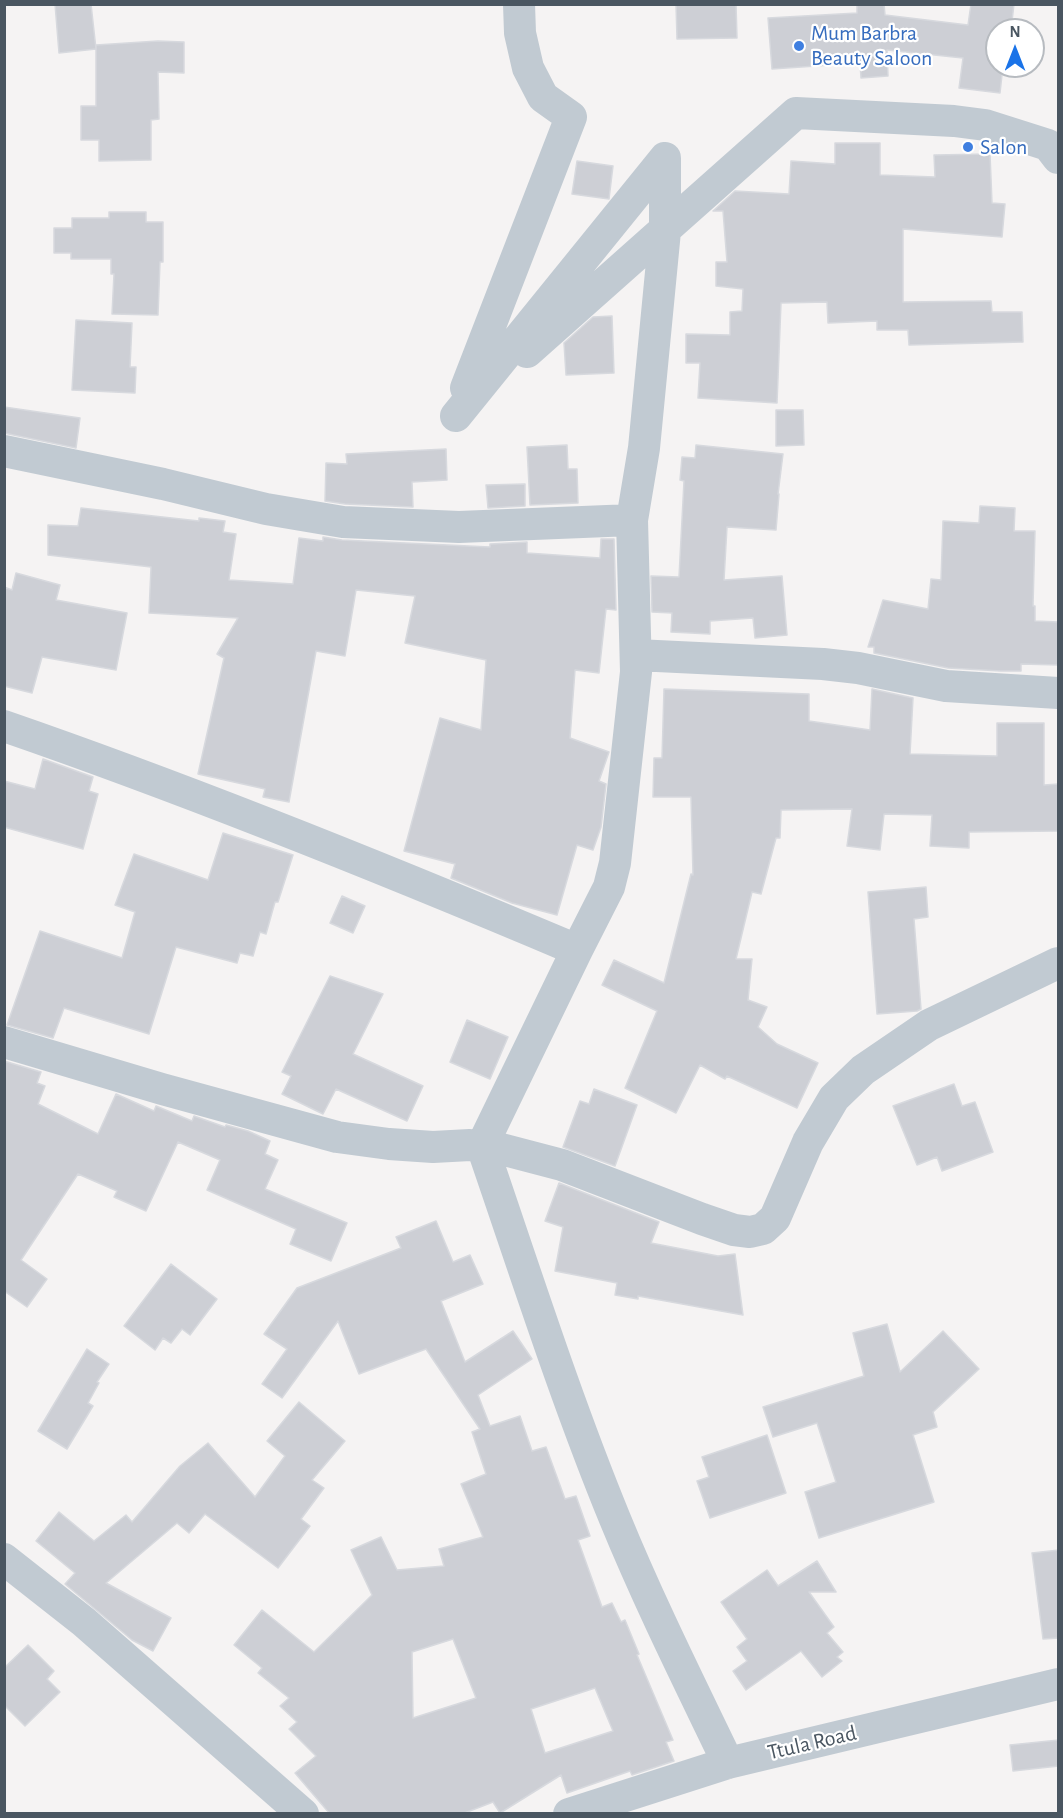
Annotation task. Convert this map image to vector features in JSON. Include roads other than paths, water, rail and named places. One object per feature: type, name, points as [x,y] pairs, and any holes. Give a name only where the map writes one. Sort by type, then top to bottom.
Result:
[{"type":"street","points":[[456,416],[571,117],[543,97],[528,68],[520,33],[519,4]]},
{"type":"street","points":[[456,416],[796,113],[954,121],[985,125],[1048,146],[1059,158]]},
{"type":"street","points":[[456,416],[665,158],[665,231],[644,448],[632,520],[636,672],[615,863],[609,887],[482,1146],[562,1380],[614,1518],[663,1630],[728,1763]]},
{"type":"street","points":[[4,451],[163,484],[266,509],[343,522],[459,527],[632,520]]},
{"type":"street","points":[[636,655],[823,664],[858,668],[946,686],[1059,693]]},
{"type":"street","points":[[4,726],[120,765],[367,862],[577,950]]},
{"type":"street","points":[[4,1042],[162,1089],[338,1137],[433,1147],[482,1146],[562,1165],[734,1230],[750,1232],[763,1228],[775,1218],[808,1142],[834,1098],[863,1070],[929,1025],[1059,963]]},
{"type":"street","points":[[4,1558],[84,1622],[303,1814]]},
{"type":"street","name":"Ttula Road","points":[[569,1814],[728,1763],[1059,1684]]},
{"type":"place","name":"Mum Barbra Beauty Saloon","points":[[799,46]]},
{"type":"place","name":"Salon","points":[[968,147]]}]
